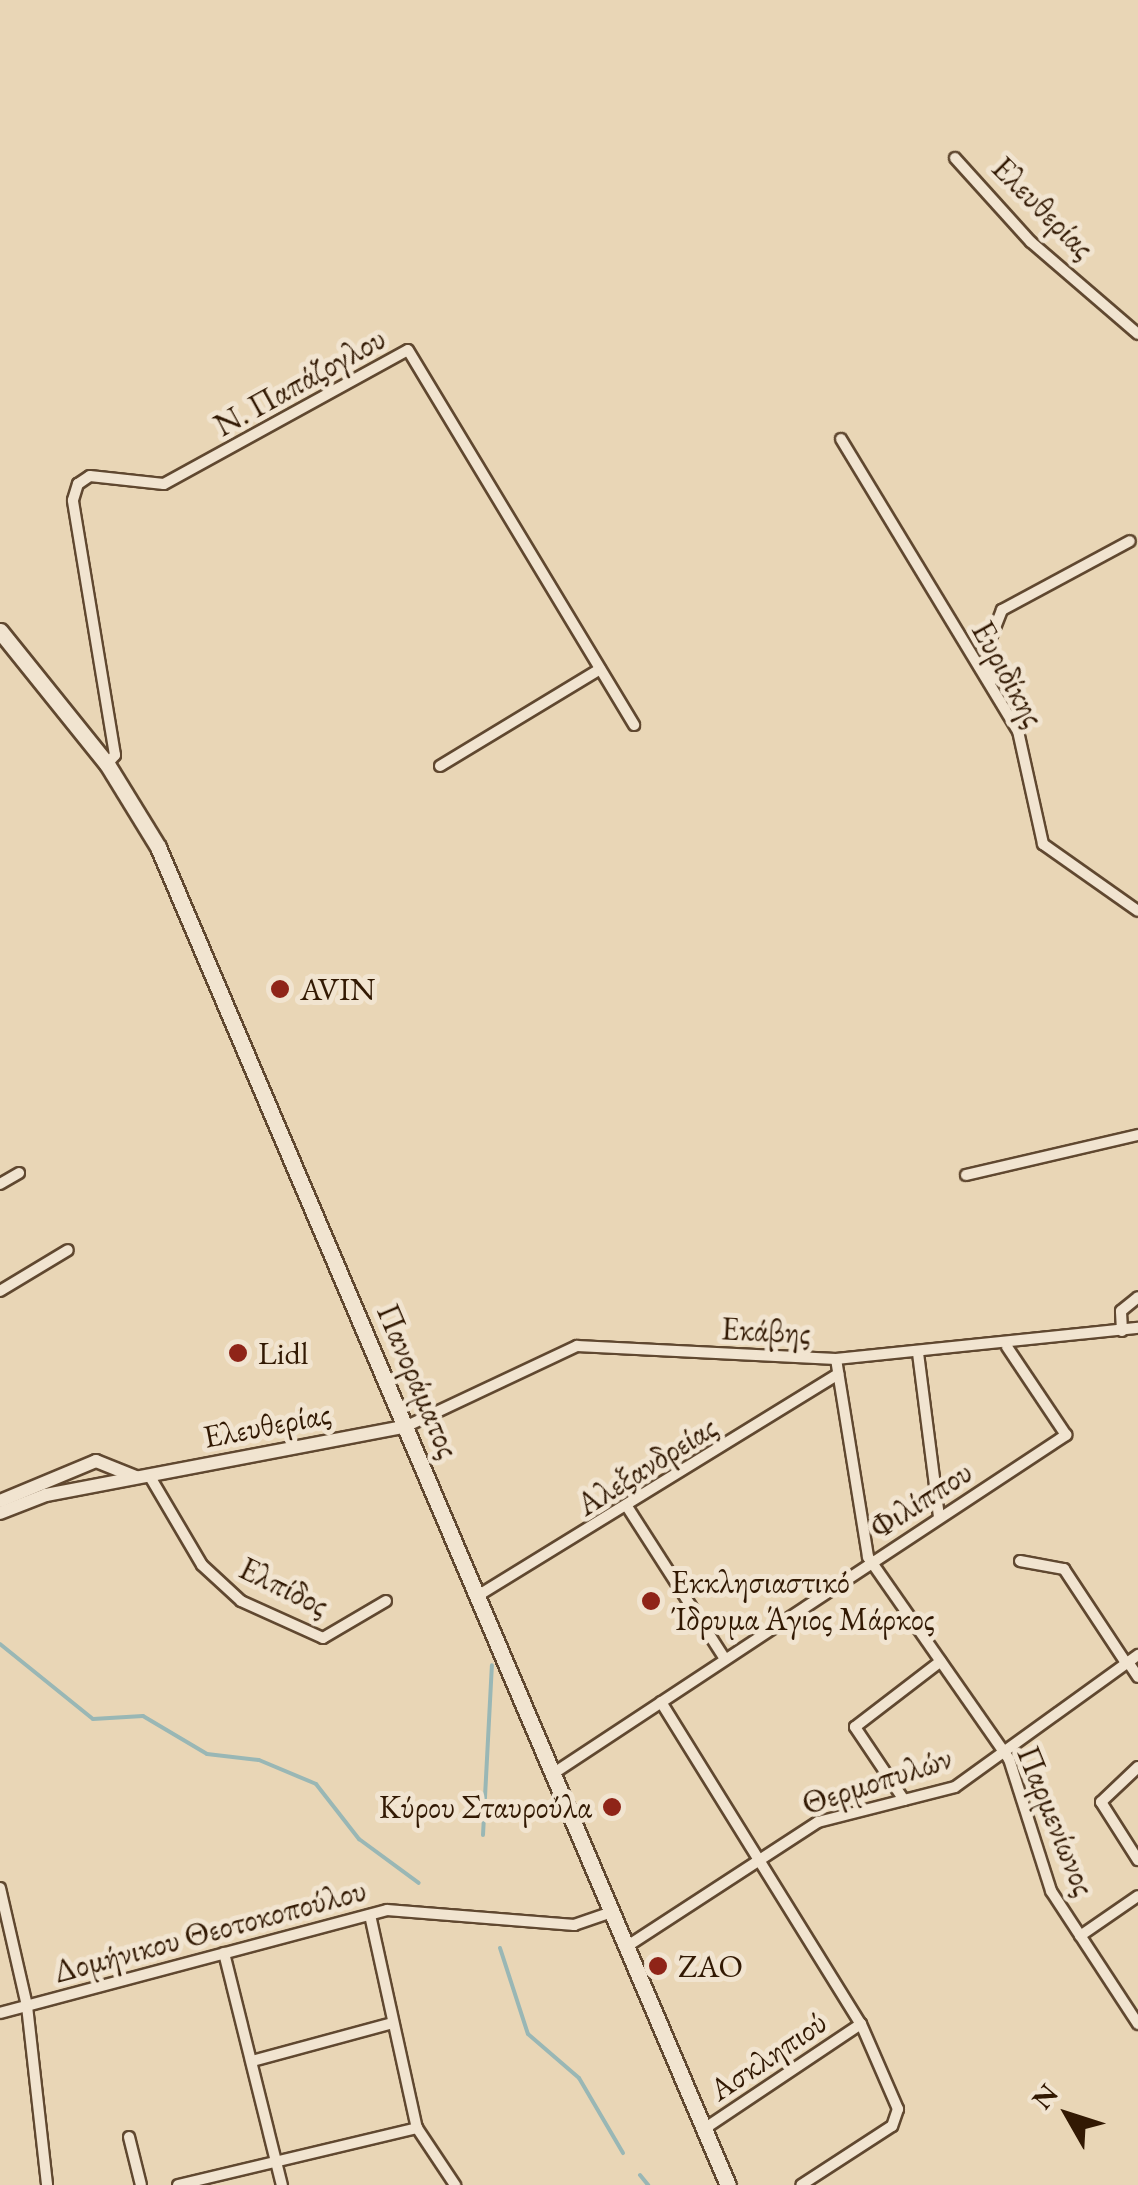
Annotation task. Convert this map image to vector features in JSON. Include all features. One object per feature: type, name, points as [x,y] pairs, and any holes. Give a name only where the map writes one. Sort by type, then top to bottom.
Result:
[{"type":"main road","name":"Πανοράματος","points":[[0,631],[107,764],[164,859],[728,2185]]},
{"type":"street","name":"Ελευθερίας","points":[[956,158],[1030,242],[1138,334]]},
{"type":"street","name":"Ν. Παπάζογλου","points":[[107,764],[115,755],[73,500],[78,484],[90,476],[164,484],[408,350],[634,726]]},
{"type":"street","name":"Ευριδίκης","points":[[841,439],[1018,731],[1043,844],[1138,912]]},
{"type":"street","points":[[993,686],[987,648],[1002,610],[1130,542]]},
{"type":"street","points":[[440,766],[600,669]]},
{"type":"street","points":[[966,1175],[1138,1135]]},
{"type":"street","points":[[0,1184],[19,1172]]},
{"type":"street","points":[[0,1291],[68,1250]]},
{"type":"street","points":[[1122,1332],[1121,1312],[1138,1298]]},
{"type":"street","name":"Εκάβης","points":[[407,1426],[577,1346],[836,1359],[1007,1348],[1138,1328]]},
{"type":"street","name":"Φιλίππου","points":[[554,1773],[1066,1436],[1007,1348]]},
{"type":"street","points":[[918,1354],[939,1518]]},
{"type":"street","name":"Παρμενίωνος","points":[[836,1359],[870,1562],[1005,1752],[1051,1890],[1138,2024]]},
{"type":"street","name":"Αλεξανδρείας","points":[[479,1595],[628,1508],[838,1374]]},
{"type":"street","name":"Ελευθερίας","points":[[0,1512],[143,1476],[407,1426]]},
{"type":"street","name":"Ελευθερίας","points":[[0,1501],[96,1461],[143,1476]]},
{"type":"street","name":"Ελπίδος","points":[[143,1476],[202,1565],[241,1600],[323,1638],[386,1602]]},
{"type":"street","points":[[628,1508],[725,1659]]},
{"type":"street","points":[[1020,1561],[1064,1569],[1131,1660],[1138,1677]]},
{"type":"street","name":"Θερμοπυλών","points":[[626,1947],[818,1822],[955,1787],[1131,1660]]},
{"type":"street","points":[[904,1800],[855,1727],[941,1661]]},
{"type":"street","points":[[661,1702],[861,2024],[899,2115],[801,2185]]},
{"type":"street","points":[[1138,1767],[1101,1802],[1138,1860]]},
{"type":"street","points":[[0,1888],[27,2006],[47,2185]]},
{"type":"street","points":[[1080,1936],[1138,1896]]},
{"type":"street","name":"Δομήνικου Θεοτοκοπούλου","points":[[0,2013],[370,1914],[404,1909],[574,1925],[612,1912]]},
{"type":"street","points":[[370,1914],[417,2128],[456,2185]]},
{"type":"street","points":[[224,1953],[282,2185]]},
{"type":"street","points":[[252,2061],[393,2022]]},
{"type":"street","name":"Ασκληπιού","points":[[704,2130],[861,2024]]},
{"type":"street","points":[[178,2185],[417,2128]]},
{"type":"street","points":[[129,2137],[141,2185]]},
{"type":"waterway","points":[[0,1644],[93,1719],[143,1716],[207,1754],[259,1760],[316,1784],[359,1839],[419,1883]]},
{"type":"waterway","points":[[483,1835],[492,1665]]},
{"type":"waterway","points":[[500,1948],[528,2034],[579,2078],[623,2153]]},
{"type":"waterway","points":[[640,2175],[648,2185]]},
{"type":"place","name":"AVIN","points":[[280,989]]},
{"type":"place","name":"Lidl","points":[[238,1353]]},
{"type":"place","name":"Εκκλησιαστικό Ίδρυμα Άγιος Μάρκος","points":[[651,1601]]},
{"type":"place","name":"Κύρου Σταυρούλα","points":[[612,1807]]},
{"type":"place","name":"ZAO","points":[[658,1966]]}]
